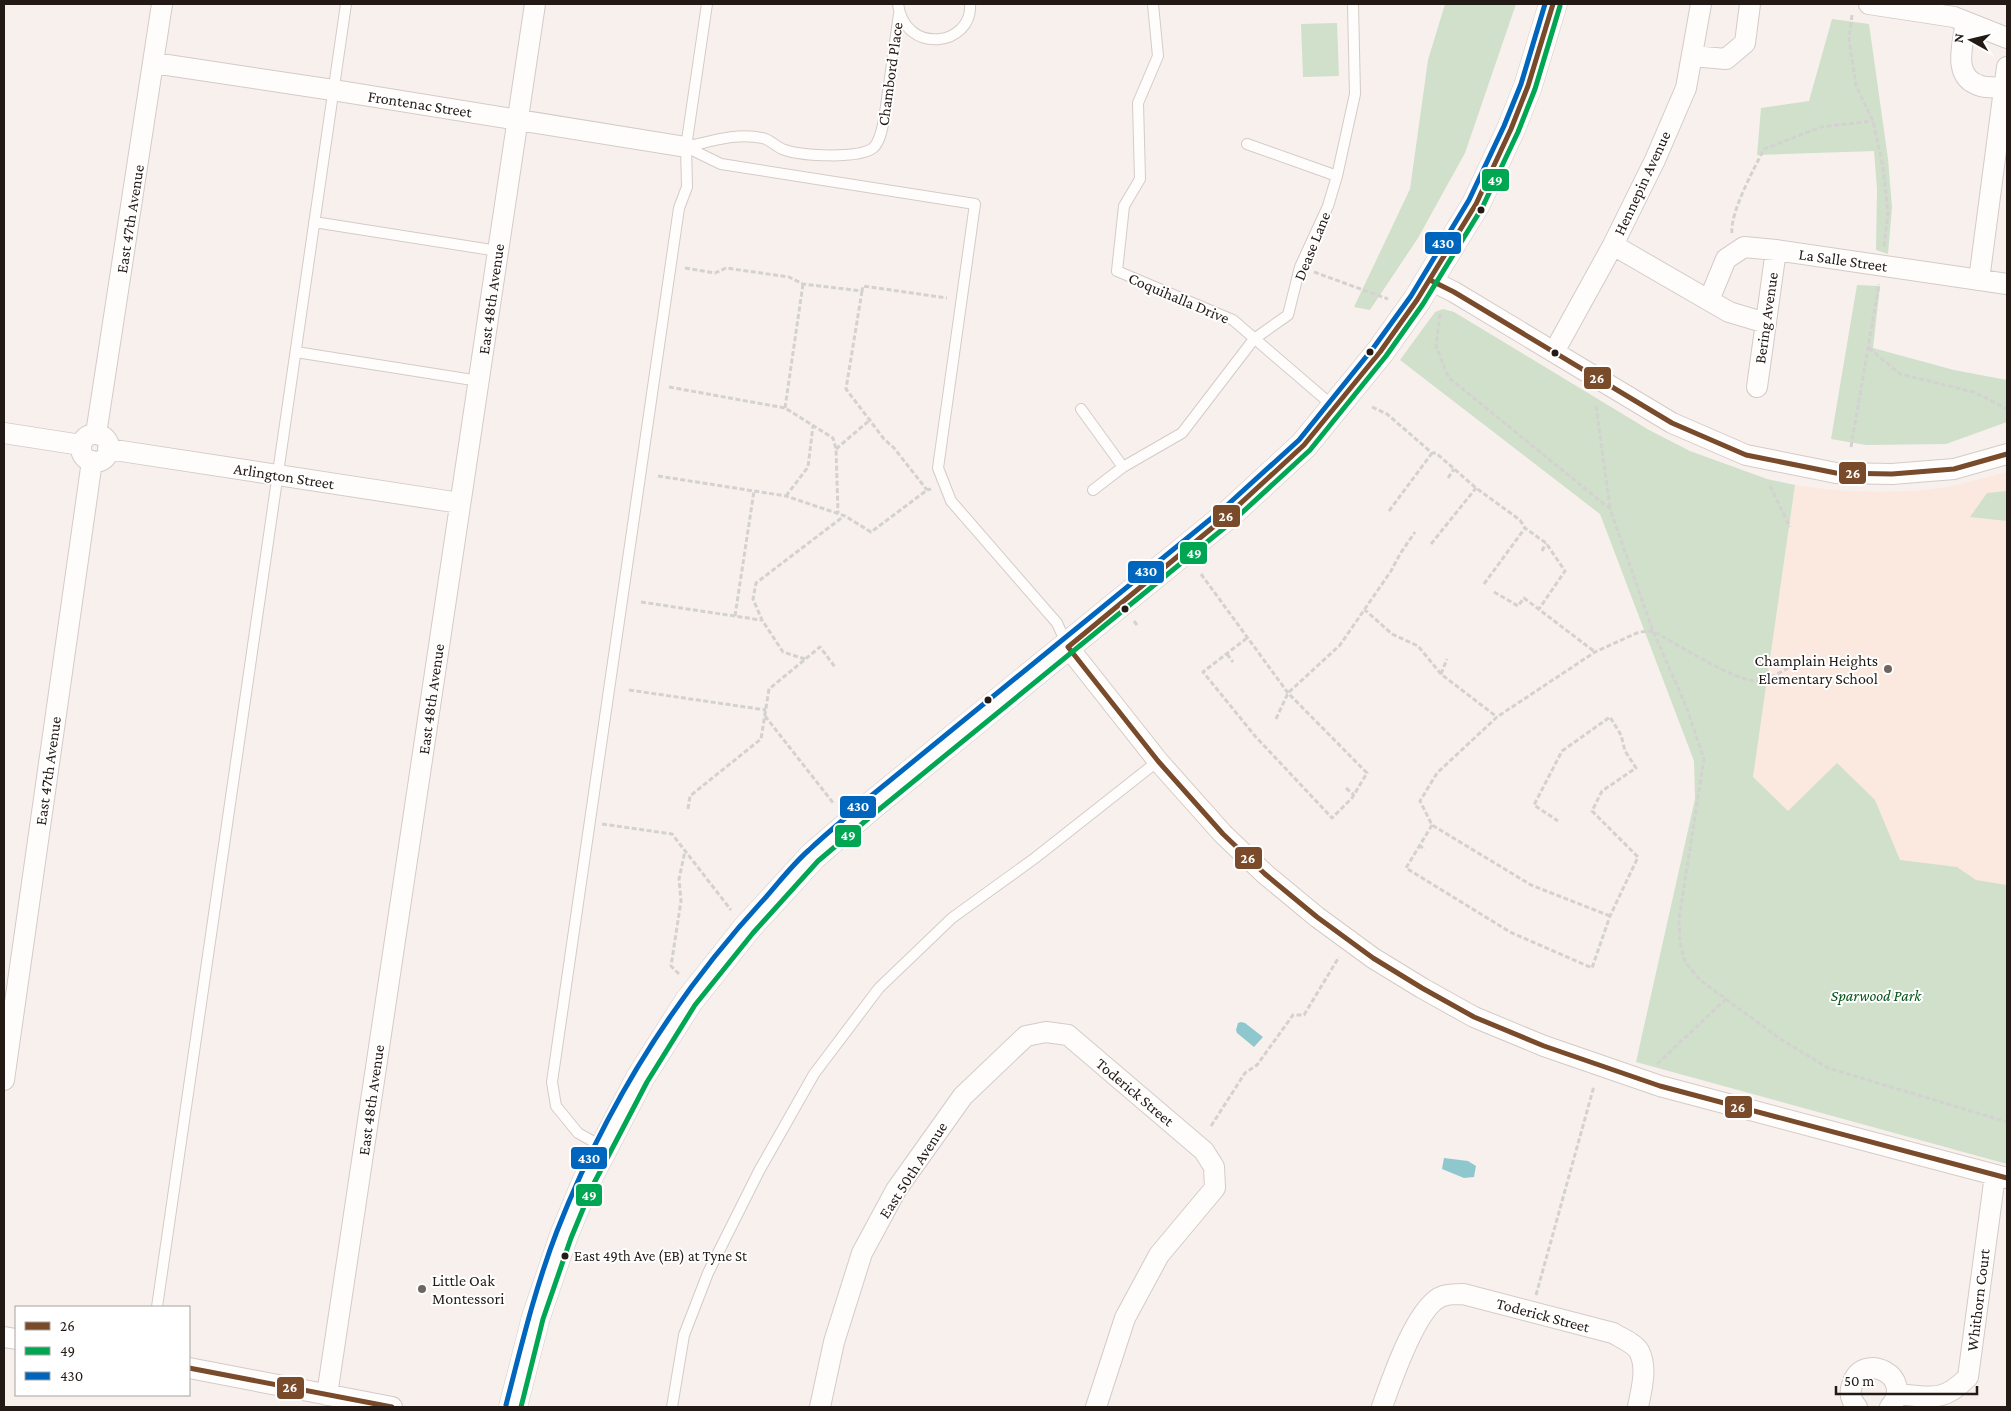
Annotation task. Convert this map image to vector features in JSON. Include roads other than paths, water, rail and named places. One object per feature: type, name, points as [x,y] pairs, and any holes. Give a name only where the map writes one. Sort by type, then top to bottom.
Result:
[{"type":"street","name":"East 47th Avenue","points":[[4,1080],[9,1004],[92,462],[97,462],[105,457],[95,443],[162,4]]},
{"type":"street","name":"East 48th Avenue","points":[[327,1395],[535,4]]},
{"type":"street","points":[[513,1407],[536,1317],[564,1235],[603,1147],[640,1078],[690,1001],[718,963],[771,901],[813,856],[871,806],[1229,514],[1304,445],[1380,352],[1430,280],[1476,204],[1511,129],[1528,86],[1553,4]]},
{"type":"street","name":"Hennepin Avenue","points":[[1554,352],[1613,246],[1655,160],[1686,88],[1701,4]]},
{"type":"street","points":[[1692,56],[1726,59],[1745,43],[1750,4]]},
{"type":"street","points":[[1861,8],[1954,17],[2007,38]]},
{"type":"street","points":[[1966,22],[1960,65],[1966,78],[1980,86],[2004,88]]},
{"type":"street","name":"Frontenac Street","points":[[154,63],[686,147]]},
{"type":"street","points":[[1979,280],[2007,67]]},
{"type":"street","points":[[1613,246],[1729,312],[1766,323]]},
{"type":"street","name":"La Salle Street","points":[[1709,300],[1726,259],[1744,247],[1776,250],[1881,272],[2007,284]]},
{"type":"street","name":"Bering Avenue","points":[[1757,387],[1776,250]]},
{"type":"street","points":[[1430,280],[1554,352],[1672,424],[1746,455],[1836,473],[1892,474],[1954,469],[2007,454]]},
{"type":"street","name":"Arlington Street","points":[[4,433],[95,443],[460,503]]},
{"type":"street","points":[[1068,647],[1158,761],[1223,834],[1265,874],[1317,917],[1373,958],[1474,1017],[1544,1046],[1660,1086],[2001,1177]]},
{"type":"street","name":"Toderick Street","points":[[1046,1032],[1068,1035],[1204,1150],[1214,1167],[1214,1188],[1159,1255],[1125,1318],[1096,1407]]},
{"type":"street","name":"East 50th Avenue","points":[[820,1407],[834,1342],[862,1253],[896,1190],[963,1096],[1026,1036],[1046,1032]]},
{"type":"street","name":"Whithorn Court","points":[[1894,1401],[1935,1398],[1955,1390],[1968,1377],[2001,1177]]},
{"type":"street","name":"Toderick Street","points":[[1382,1407],[1406,1344],[1424,1312],[1442,1296],[1463,1294],[1613,1334],[1627,1340],[1639,1351],[1643,1365],[1643,1381],[1638,1407]]},
{"type":"street","points":[[190,1368],[327,1395],[362,1405],[392,1407]]},
{"type":"street","points":[[1857,1407],[1851,1398],[1850,1390],[1856,1376],[1871,1368],[1887,1372],[1893,1378],[1896,1386],[1894,1401]]},
{"type":"lane","points":[[157,1306],[346,4]]},
{"type":"lane","points":[[603,1147],[578,1133],[556,1106],[552,1082],[679,208],[687,187],[686,147],[707,4]]},
{"type":"lane","name":"Chambord Place","points":[[898,9],[905,25],[914,34],[925,39],[937,40],[949,37],[959,30],[967,20],[970,4]]},
{"type":"lane","name":"Coquihalla Drive","points":[[1153,4],[1158,56],[1138,103],[1140,179],[1124,206],[1117,271],[1233,320],[1335,409]]},
{"type":"lane","name":"Dease Lane","points":[[1093,490],[1123,467],[1182,433],[1254,339],[1288,315],[1300,266],[1328,206],[1337,176],[1355,94],[1353,4]]},
{"type":"lane","name":"Chambord Place","points":[[686,147],[733,137],[762,138],[786,150],[830,156],[859,154],[873,148],[881,134],[884,120],[898,9]]},
{"type":"lane","points":[[1247,144],[1337,176]]},
{"type":"lane","points":[[686,147],[722,164],[975,204],[938,468],[951,501],[1057,623],[1068,647]]},
{"type":"lane","points":[[314,222],[498,251]]},
{"type":"lane","points":[[296,352],[479,381]]},
{"type":"lane","points":[[1081,409],[1123,467]]},
{"type":"lane","points":[[672,1407],[684,1335],[708,1273],[759,1171],[814,1074],[879,988],[952,918],[1035,858],[1158,761]]},
{"type":"water","points":[[1241,1022],[1263,1037],[1254,1047],[1237,1033],[1238,1023]]},
{"type":"water","points":[[1444,1158],[1468,1161],[1476,1166],[1474,1177],[1464,1178],[1442,1169]]},
{"type":"place","name":"Champlain Heights Elementary School","points":[[1888,669]]},
{"type":"place","name":"East 49th Ave (EB) at Tyne St","points":[[565,1256]]},
{"type":"place","name":"Little Oak Montessori","points":[[422,1289]]},
{"type":"park label","name":"Sparwood Park","points":[[1876,995]]}]
